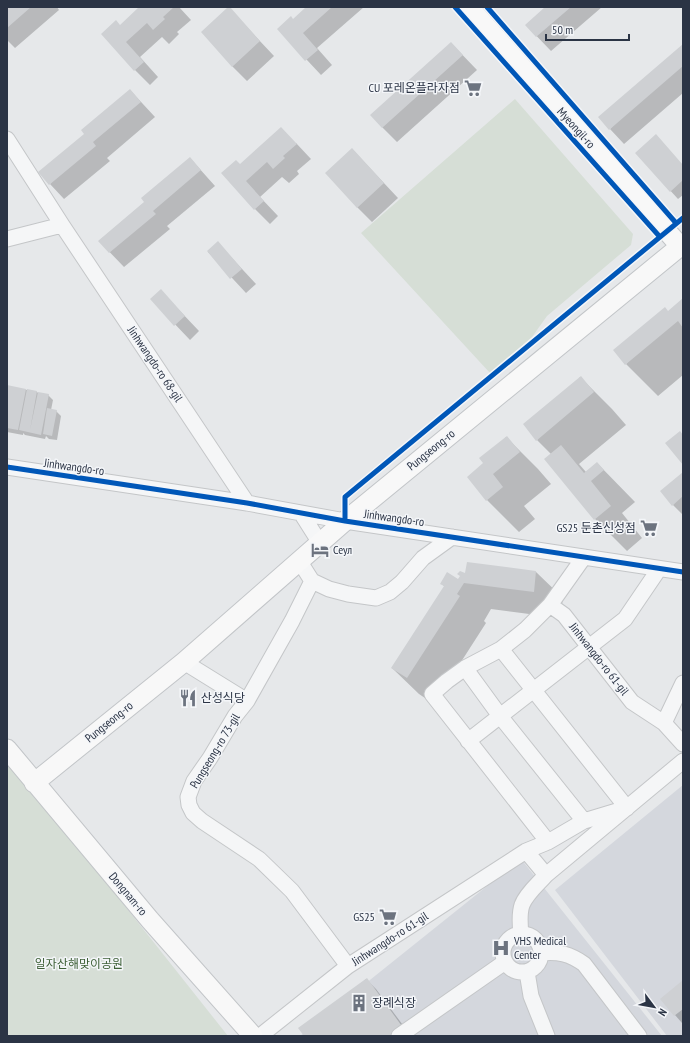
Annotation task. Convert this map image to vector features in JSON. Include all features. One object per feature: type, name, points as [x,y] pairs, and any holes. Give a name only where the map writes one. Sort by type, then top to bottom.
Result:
[{"type":"main road","name":"Myeongil-ro","points":[[469,7],[682,246]]},
{"type":"main road","name":"Pungseong-ro","points":[[34,783],[184,662],[345,521],[682,246]]},
{"type":"main road","name":"Dongnam-ro","points":[[7,749],[144,914],[253,1036]]},
{"type":"street","name":"Jinhwangdo-ro 68-gil","points":[[7,139],[62,226],[247,503]]},
{"type":"street","points":[[7,239],[62,226]]},
{"type":"street","name":"Jinhwangdo-ro","points":[[7,467],[247,503],[345,521],[683,572]]},
{"type":"street","points":[[301,512],[320,543]]},
{"type":"street","points":[[300,562],[312,581],[329,589],[348,594],[376,598],[390,592],[402,582],[424,558],[452,537]]},
{"type":"street","points":[[548,842],[432,694],[465,668],[501,649],[525,630],[550,605],[584,557]]},
{"type":"street","points":[[468,741],[625,619],[659,569]]},
{"type":"street","name":"Pungseong-ro 73-gil","points":[[312,581],[292,621],[247,701],[194,781],[188,798],[189,805],[193,813],[202,821],[259,859],[292,891],[348,966]]},
{"type":"street","name":"Jinhwangdo-ro 61-gil","points":[[550,605],[564,615],[632,702],[664,723],[683,744]]},
{"type":"street","points":[[501,649],[627,808]]},
{"type":"street","points":[[184,662],[247,701]]},
{"type":"street","points":[[465,668],[500,716],[584,821]]},
{"type":"street","points":[[664,723],[683,683]]},
{"type":"street","name":"Jinhwangdo-ro 61-gil","points":[[521,934],[520,921],[522,906],[530,892],[546,875],[683,761]]},
{"type":"street","name":"Jinhwangdo-ro 61-gil","points":[[260,1036],[348,966],[526,851],[548,842],[584,821],[627,808]]},
{"type":"street","points":[[526,851],[546,875]]},
{"type":"street","points":[[521,934],[527,935],[537,941],[541,953],[537,965],[527,972],[521,972],[514,971],[509,967],[505,962],[503,950],[505,944],[515,935],[521,934]]},
{"type":"street","points":[[541,953],[565,953],[584,964],[639,1036]]},
{"type":"street","points":[[399,1036],[505,962]]},
{"type":"street","points":[[527,972],[531,996],[547,1036]]},
{"type":"shaded area","points":[[683,785],[683,1036],[667,1036],[555,890]]},
{"type":"shaded area","name":"VHS Medical Center","points":[[521,859],[662,1036],[300,1036]]},
{"type":"green space","points":[[515,99],[633,234],[631,245],[547,316],[532,337],[490,373],[361,233]]},
{"type":"green space","name":"일자산해맞이공원","points":[[7,760],[29,785],[228,1036],[7,1036]]},
{"type":"building","points":[[7,7],[31,7],[7,28]]},
{"type":"building","points":[[139,7],[174,7],[163,17],[165,19],[153,30],[147,23],[126,42],[144,62],[134,71],[101,34],[116,20],[120,25]]},
{"type":"building","points":[[228,7],[230,7],[260,41],[232,67],[201,32]]},
{"type":"building","points":[[306,7],[332,7],[303,33],[318,50],[305,61],[277,29],[291,16],[293,19]]},
{"type":"building","points":[[545,7],[571,7],[536,37],[525,25]]},
{"type":"building","points":[[451,42],[463,55],[382,128],[370,115]]},
{"type":"building","points":[[683,44],[683,66],[609,130],[598,117]]},
{"type":"building","points":[[130,89],[141,102],[93,142],[96,146],[49,185],[38,172],[84,134],[81,130]]},
{"type":"building","points":[[281,127],[297,144],[283,156],[285,158],[273,169],[267,162],[246,181],[264,201],[254,210],[221,173],[236,160],[240,164]]},
{"type":"building","points":[[656,134],[683,165],[683,180],[670,192],[635,153]]},
{"type":"building","points":[[352,148],[384,183],[357,208],[325,173]]},
{"type":"building","points":[[190,157],[201,170],[153,211],[156,214],[109,253],[98,241],[144,202],[141,198]]},
{"type":"building","points":[[218,241],[242,269],[230,279],[207,251]]},
{"type":"building","points":[[161,289],[185,316],[174,326],[150,299]]},
{"type":"building","points":[[683,298],[683,328],[678,321],[625,365],[613,350],[665,307],[668,311]]},
{"type":"building","points":[[581,376],[594,392],[536,441],[523,424]]},
{"type":"building","points":[[7,385],[26,389],[18,430],[7,428]]},
{"type":"building","points":[[27,389],[37,391],[30,430],[38,392],[49,394],[41,435],[19,430]]},
{"type":"building","points":[[47,408],[57,410],[52,436],[43,434]]},
{"type":"building","points":[[680,431],[683,435],[683,465],[665,443]]},
{"type":"building","points":[[507,436],[520,452],[493,474],[503,487],[486,501],[467,477],[483,463],[479,458]]},
{"type":"building","points":[[561,445],[584,473],[597,462],[604,470],[591,481],[611,506],[594,520],[544,459]]},
{"type":"building","points":[[683,472],[683,496],[672,506],[660,491]]},
{"type":"building","points":[[467,562],[536,571],[534,592],[464,583],[457,594],[460,596],[407,678],[391,668],[444,586],[440,584],[447,572],[458,579],[460,576],[457,574],[460,571],[465,573]]},
{"type":"building","name":"장례식장","points":[[367,978],[404,1029],[394,1036],[304,1036],[298,1028]]},
{"type":"building","points":[[683,980],[683,1009],[674,1016],[660,999]]},
{"type":"cycle path","points":[[455,7],[660,237]]},
{"type":"cycle path","points":[[487,7],[676,223]]},
{"type":"cycle path","points":[[345,521],[345,497],[683,218]]},
{"type":"cycle path","points":[[7,467],[247,503],[345,521],[683,572]]},
{"type":"place","name":"CU 포레온플라자점","points":[[473,88]]},
{"type":"place","name":"GS25 둔촌신성점","points":[[649,528]]},
{"type":"place","name":"Сеул","points":[[320,550]]},
{"type":"place","name":"산성식당","points":[[188,698]]},
{"type":"place","name":"GS25","points":[[388,917]]},
{"type":"place","name":"VHS Medical Center","points":[[501,948]]},
{"type":"place","name":"장례식장","points":[[359,1003]]}]
